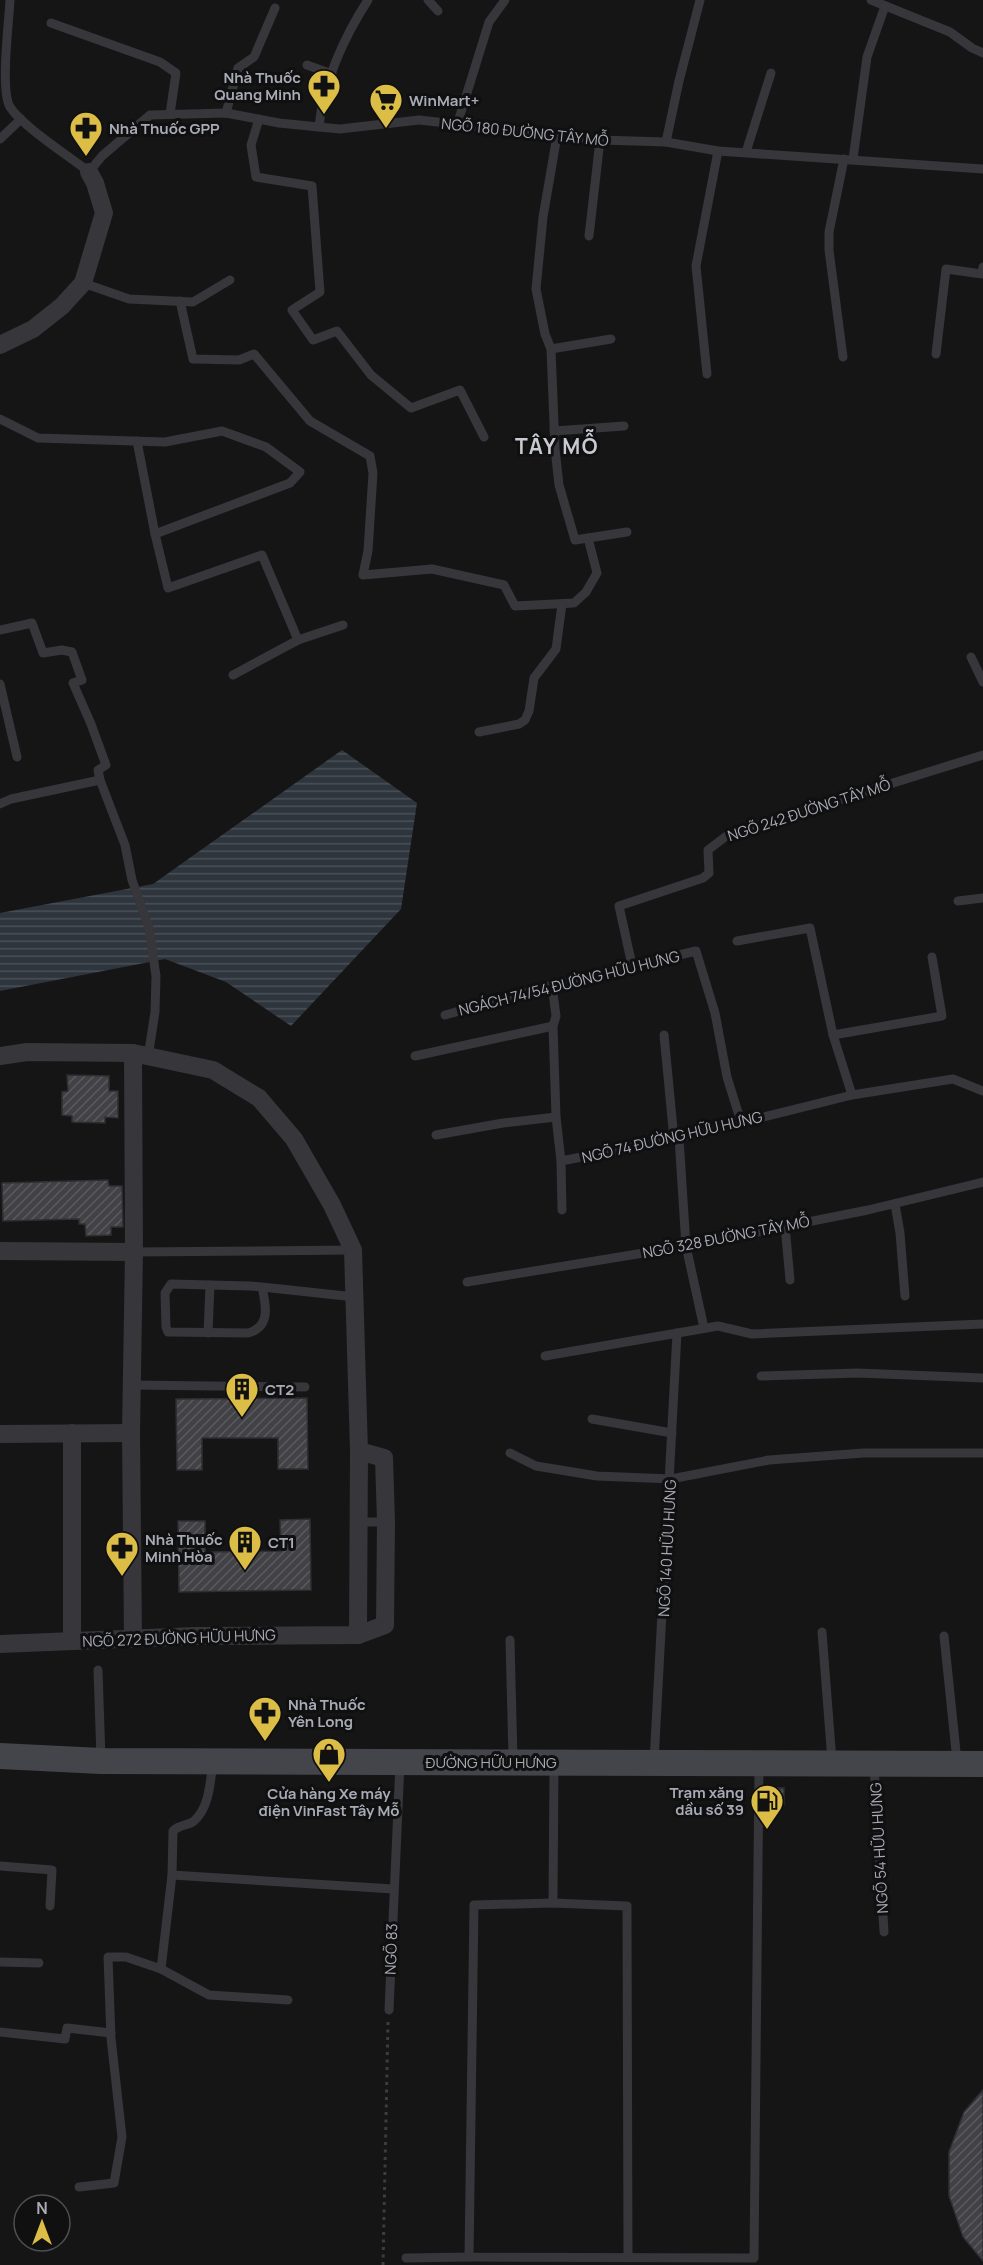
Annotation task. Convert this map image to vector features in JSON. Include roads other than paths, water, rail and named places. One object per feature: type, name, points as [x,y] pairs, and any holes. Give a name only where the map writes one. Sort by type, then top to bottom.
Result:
[{"type":"main road","name":"ĐƯỜNG HỮU HƯNG","points":[[0,1756],[101,1761],[983,1764]]},
{"type":"street","points":[[0,345],[33,329],[62,306],[83,283],[104,213],[95,183],[89,172]]},
{"type":"street","points":[[0,1056],[27,1052],[141,1055],[213,1070],[259,1098],[294,1139],[332,1205],[353,1250],[360,1451],[358,1635],[385,1625],[384,1458],[360,1451]]},
{"type":"street","points":[[133,1639],[131,1432],[141,1055]]},
{"type":"street","points":[[0,1251],[134,1252]]},
{"type":"street","points":[[0,1434],[131,1432]]},
{"type":"street","points":[[72,1433],[72,1641]]},
{"type":"street","name":"NGÕ 272 ĐƯỜNG HỮU HƯNG","points":[[0,1644],[358,1635]]},
{"type":"lane","points":[[10,0],[5,89],[9,105],[21,119],[89,172]]},
{"type":"lane","points":[[319,127],[321,104],[332,74],[343,46],[368,0]]},
{"type":"lane","points":[[428,0],[438,11]]},
{"type":"lane","points":[[457,125],[489,22],[505,0]]},
{"type":"lane","points":[[666,142],[700,0]]},
{"type":"lane","points":[[871,0],[950,32],[983,53]]},
{"type":"lane","points":[[843,357],[829,250],[830,232],[849,159],[867,57],[885,6]]},
{"type":"lane","points":[[226,112],[238,68],[254,57],[275,8]]},
{"type":"lane","points":[[51,23],[160,62],[176,73],[170,114]]},
{"type":"lane","points":[[307,65],[332,74]]},
{"type":"lane","points":[[746,152],[771,73]]},
{"type":"lane","name":"NGÕ 180 ĐƯỜNG TÂY MỖ","points":[[89,172],[102,156],[150,115],[226,112],[259,119],[340,129],[419,120],[600,140],[666,142],[718,150],[983,169]]},
{"type":"lane","points":[[0,139],[21,119]]},
{"type":"lane","points":[[259,119],[251,145],[256,177],[312,186],[320,292],[292,309],[313,340],[337,331],[371,375],[411,408],[460,390],[484,437]]},
{"type":"lane","points":[[557,136],[543,217],[536,289],[545,333],[551,349],[554,431],[559,485],[575,540],[627,532]]},
{"type":"lane","points":[[589,236],[600,140]]},
{"type":"lane","points":[[706,374],[696,266],[718,150]]},
{"type":"lane","points":[[936,354],[946,269],[982,274],[983,267]]},
{"type":"lane","points":[[83,283],[129,299],[193,302],[230,280]]},
{"type":"lane","points":[[180,301],[193,359],[239,360],[254,354],[268,367],[310,421],[370,456],[373,473],[368,551],[363,575],[432,570],[504,585],[515,606],[574,603],[586,592],[597,573],[588,538]]},
{"type":"lane","points":[[551,349],[611,339]]},
{"type":"lane","points":[[0,419],[38,438],[165,442],[222,431],[266,447],[300,472],[290,483],[155,534]]},
{"type":"lane","points":[[554,431],[624,426]]},
{"type":"lane","points":[[136,441],[168,588],[261,555],[298,640]]},
{"type":"lane","points":[[479,732],[519,724],[525,720],[529,711],[534,678],[556,649],[562,604]]},
{"type":"lane","points":[[0,630],[32,623],[43,653],[62,650],[72,652],[82,680],[73,683],[92,724],[106,765],[98,770],[100,780],[125,845],[132,880],[149,928],[156,976],[155,1012],[141,1055]]},
{"type":"lane","points":[[233,675],[298,640],[343,625]]},
{"type":"lane","points":[[971,657],[983,682]]},
{"type":"lane","points":[[0,684],[17,757]]},
{"type":"lane","name":"NGÕ 242 ĐƯỜNG TÂY MỖ","points":[[632,965],[619,906],[704,878],[709,873],[708,850],[729,834],[983,755]]},
{"type":"lane","points":[[0,804],[11,799],[100,780]]},
{"type":"lane","points":[[958,902],[983,898]]},
{"type":"lane","points":[[737,941],[810,928],[832,1035],[852,1095]]},
{"type":"lane","name":"NGÁCH 74/54 ĐƯỜNG HỮU HƯNG","points":[[445,1015],[552,985],[696,951],[715,1013],[727,1077],[741,1122]]},
{"type":"lane","points":[[832,1035],[942,1016],[932,957]]},
{"type":"lane","name":"NGÕ 74 ĐƯỜNG HỮU HƯNG","points":[[552,985],[556,1016],[553,1026],[556,1117],[561,1161],[676,1138],[852,1095],[953,1079],[983,1091]]},
{"type":"lane","points":[[415,1056],[553,1026]]},
{"type":"lane","points":[[664,1035],[686,1246],[704,1328]]},
{"type":"lane","points":[[436,1135],[503,1123],[556,1117]]},
{"type":"lane","points":[[561,1161],[562,1210]]},
{"type":"lane","name":"NGÕ 328 ĐƯỜNG TÂY MỖ","points":[[467,1282],[686,1246],[895,1204],[983,1182]]},
{"type":"lane","points":[[895,1204],[900,1233],[905,1296]]},
{"type":"lane","points":[[785,1226],[790,1280]]},
{"type":"lane","points":[[134,1252],[353,1250]]},
{"type":"lane","points":[[261,1287],[266,1303],[266,1318],[257,1331],[248,1333],[168,1332],[165,1293],[171,1284],[261,1287],[355,1297]]},
{"type":"lane","points":[[208,1333],[210,1285]]},
{"type":"lane","points":[[545,1356],[718,1326],[752,1334],[983,1324]]},
{"type":"lane","name":"NGÕ 140 HỮU HƯNG","points":[[654,1762],[678,1333]]},
{"type":"lane","points":[[761,1376],[858,1373],[983,1377]]},
{"type":"lane","points":[[132,1385],[305,1387]]},
{"type":"lane","points":[[592,1419],[672,1433]]},
{"type":"lane","points":[[510,1453],[536,1466],[597,1476],[671,1479],[769,1460],[864,1453],[983,1453]]},
{"type":"lane","points":[[359,1522],[386,1522]]},
{"type":"lane","points":[[822,1632],[832,1763]]},
{"type":"lane","points":[[944,1636],[957,1764]]},
{"type":"lane","points":[[510,1640],[513,1762]]},
{"type":"lane","points":[[98,1670],[101,1761]]},
{"type":"lane","points":[[161,1969],[172,1875],[174,1831],[179,1825],[193,1822],[206,1806],[213,1761]]},
{"type":"lane","name":"NGÕ 83","points":[[388,2010],[400,1762]]},
{"type":"lane","points":[[553,1904],[554,1762]]},
{"type":"lane","name":"NGÕ 54 HỮU HƯNG","points":[[874,1763],[884,1932]]},
{"type":"lane","points":[[406,2258],[754,2258],[759,1764]]},
{"type":"lane","points":[[0,1866],[52,1870],[50,1906]]},
{"type":"lane","points":[[172,1875],[393,1889]]},
{"type":"lane","points":[[469,2258],[474,1905],[553,1904],[627,1906],[628,2258]]},
{"type":"lane","points":[[80,2187],[114,2183],[122,2137],[111,2033],[108,1957],[126,1957],[161,1969],[209,1995],[288,2000]]},
{"type":"lane","points":[[0,1962],[39,1963]]},
{"type":"lane","points":[[0,2032],[65,2039],[67,2028],[111,2033]]},
{"type":"place","name":"Nhà Thuốc Quang Minh","points":[[324,115]]},
{"type":"place","name":"WinMart+","points":[[386,129]]},
{"type":"place","name":"Nhà Thuốc GPP","points":[[86,157]]},
{"type":"place","name":"CT2","points":[[242,1418]]},
{"type":"place","name":"CT1","points":[[245,1571]]},
{"type":"place","name":"Nhà Thuốc Minh Hòa","points":[[122,1577]]},
{"type":"place","name":"Nhà Thuốc Yên Long","points":[[265,1742]]},
{"type":"place","name":"Cửa hàng Xe máy điện VinFast Tây Mỗ","points":[[329,1783]]},
{"type":"place","name":"Trạm xăng dầu số 39","points":[[767,1830]]},
{"type":"district","name":"TÂY MỖ","points":[[557,446]]}]
